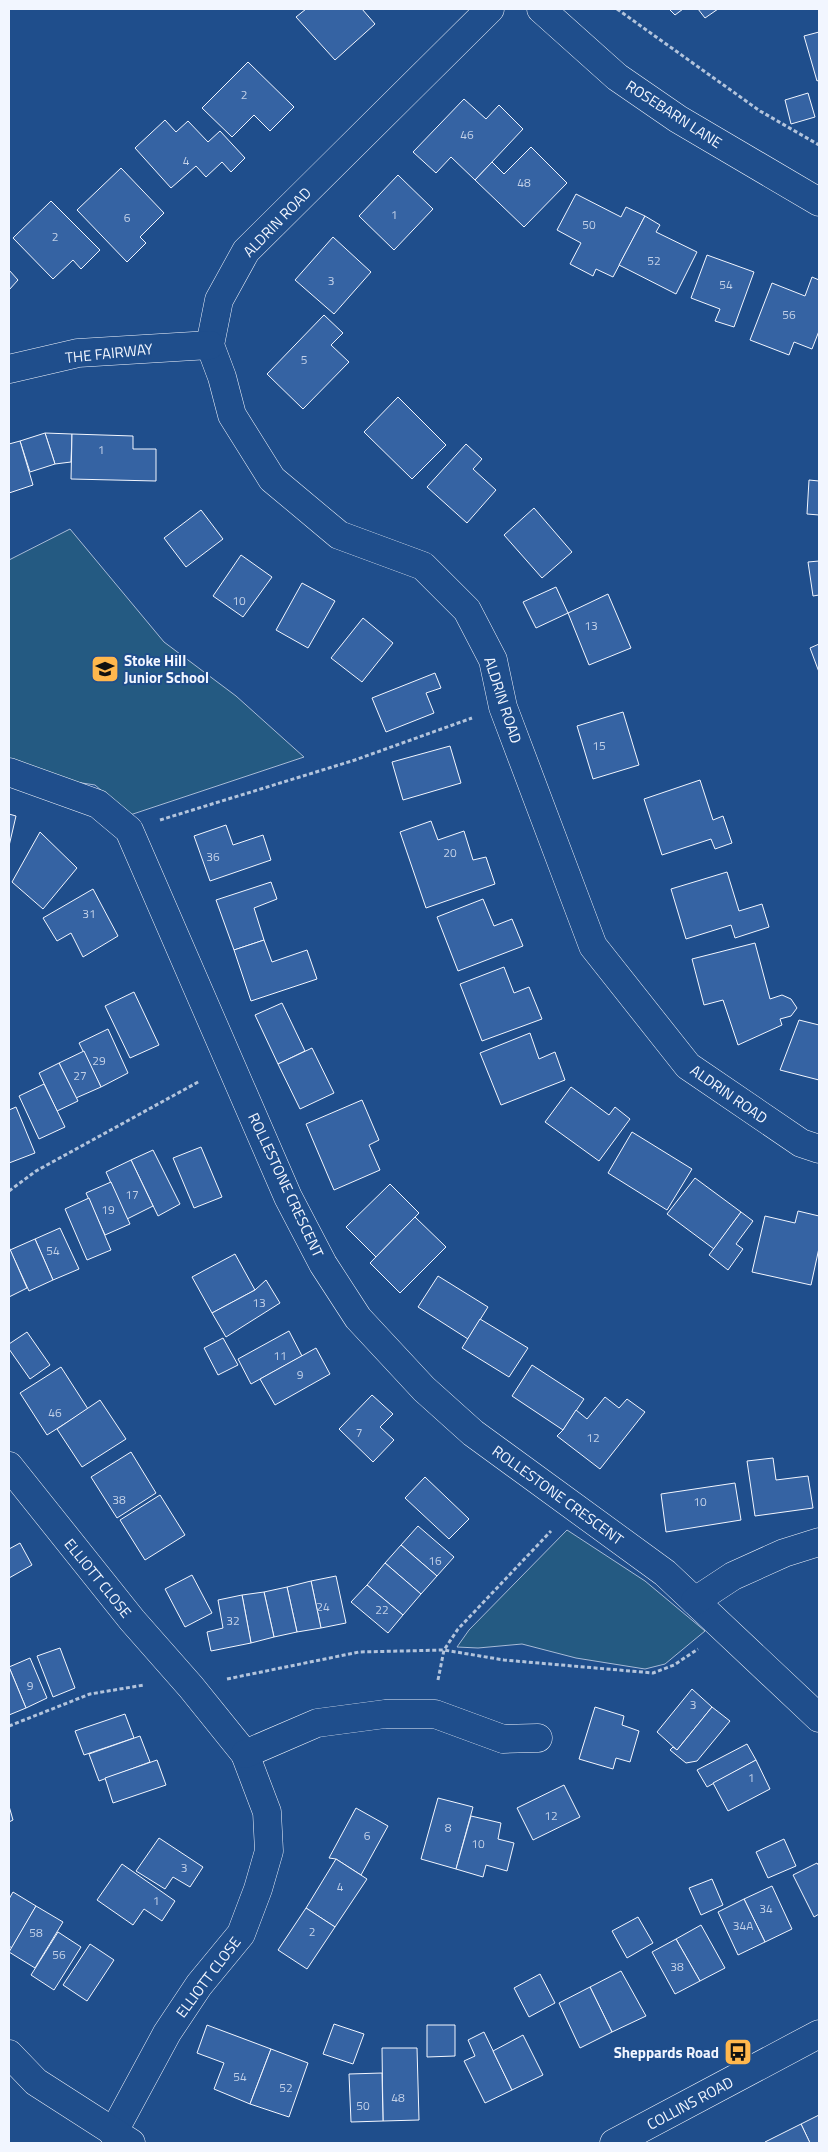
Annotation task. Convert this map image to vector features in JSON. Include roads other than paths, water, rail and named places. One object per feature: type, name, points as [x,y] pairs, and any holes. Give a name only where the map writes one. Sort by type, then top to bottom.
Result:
[{"type":"street","name":"ALDRIN ROAD","points":[[490,9],[246,251],[219,300],[210,345],[222,377],[232,415],[272,479],[339,535],[423,566],[468,610],[493,660],[503,706],[593,946],[688,1066],[801,1144],[819,1149]]},
{"type":"street","name":"ROSEBARN LANE","points":[[541,9],[617,77],[678,119],[819,202]]},
{"type":"street","name":"THE FAIRWAY","points":[[9,369],[78,354],[210,345]]},
{"type":"street","name":"ROLLESTONE CRESCENT","points":[[9,772],[98,804],[129,830],[232,1064],[288,1198],[323,1264],[358,1318],[424,1389],[473,1433],[664,1573],[819,1718]]},
{"type":"street","name":"ELLIOTT CLOSE","points":[[9,1466],[132,1620],[191,1687],[245,1754],[267,1812],[269,1851],[258,1889],[240,1934],[199,1985],[168,2033],[122,2138]]},
{"type":"street","points":[[695,1601],[733,1576],[784,1553],[819,1542]]},
{"type":"street","points":[[245,1754],[317,1723],[385,1714],[435,1714],[503,1739],[538,1738]]},
{"type":"street","name":"COLLINS ROAD","points":[[614,2143],[819,2034]]},
{"type":"street","points":[[9,2054],[36,2082],[122,2138]]},
{"type":"place","name":"Stoke Hill Junior School","points":[[105,669]]},
{"type":"place","name":"Sheppards Road","points":[[738,2052]]}]
